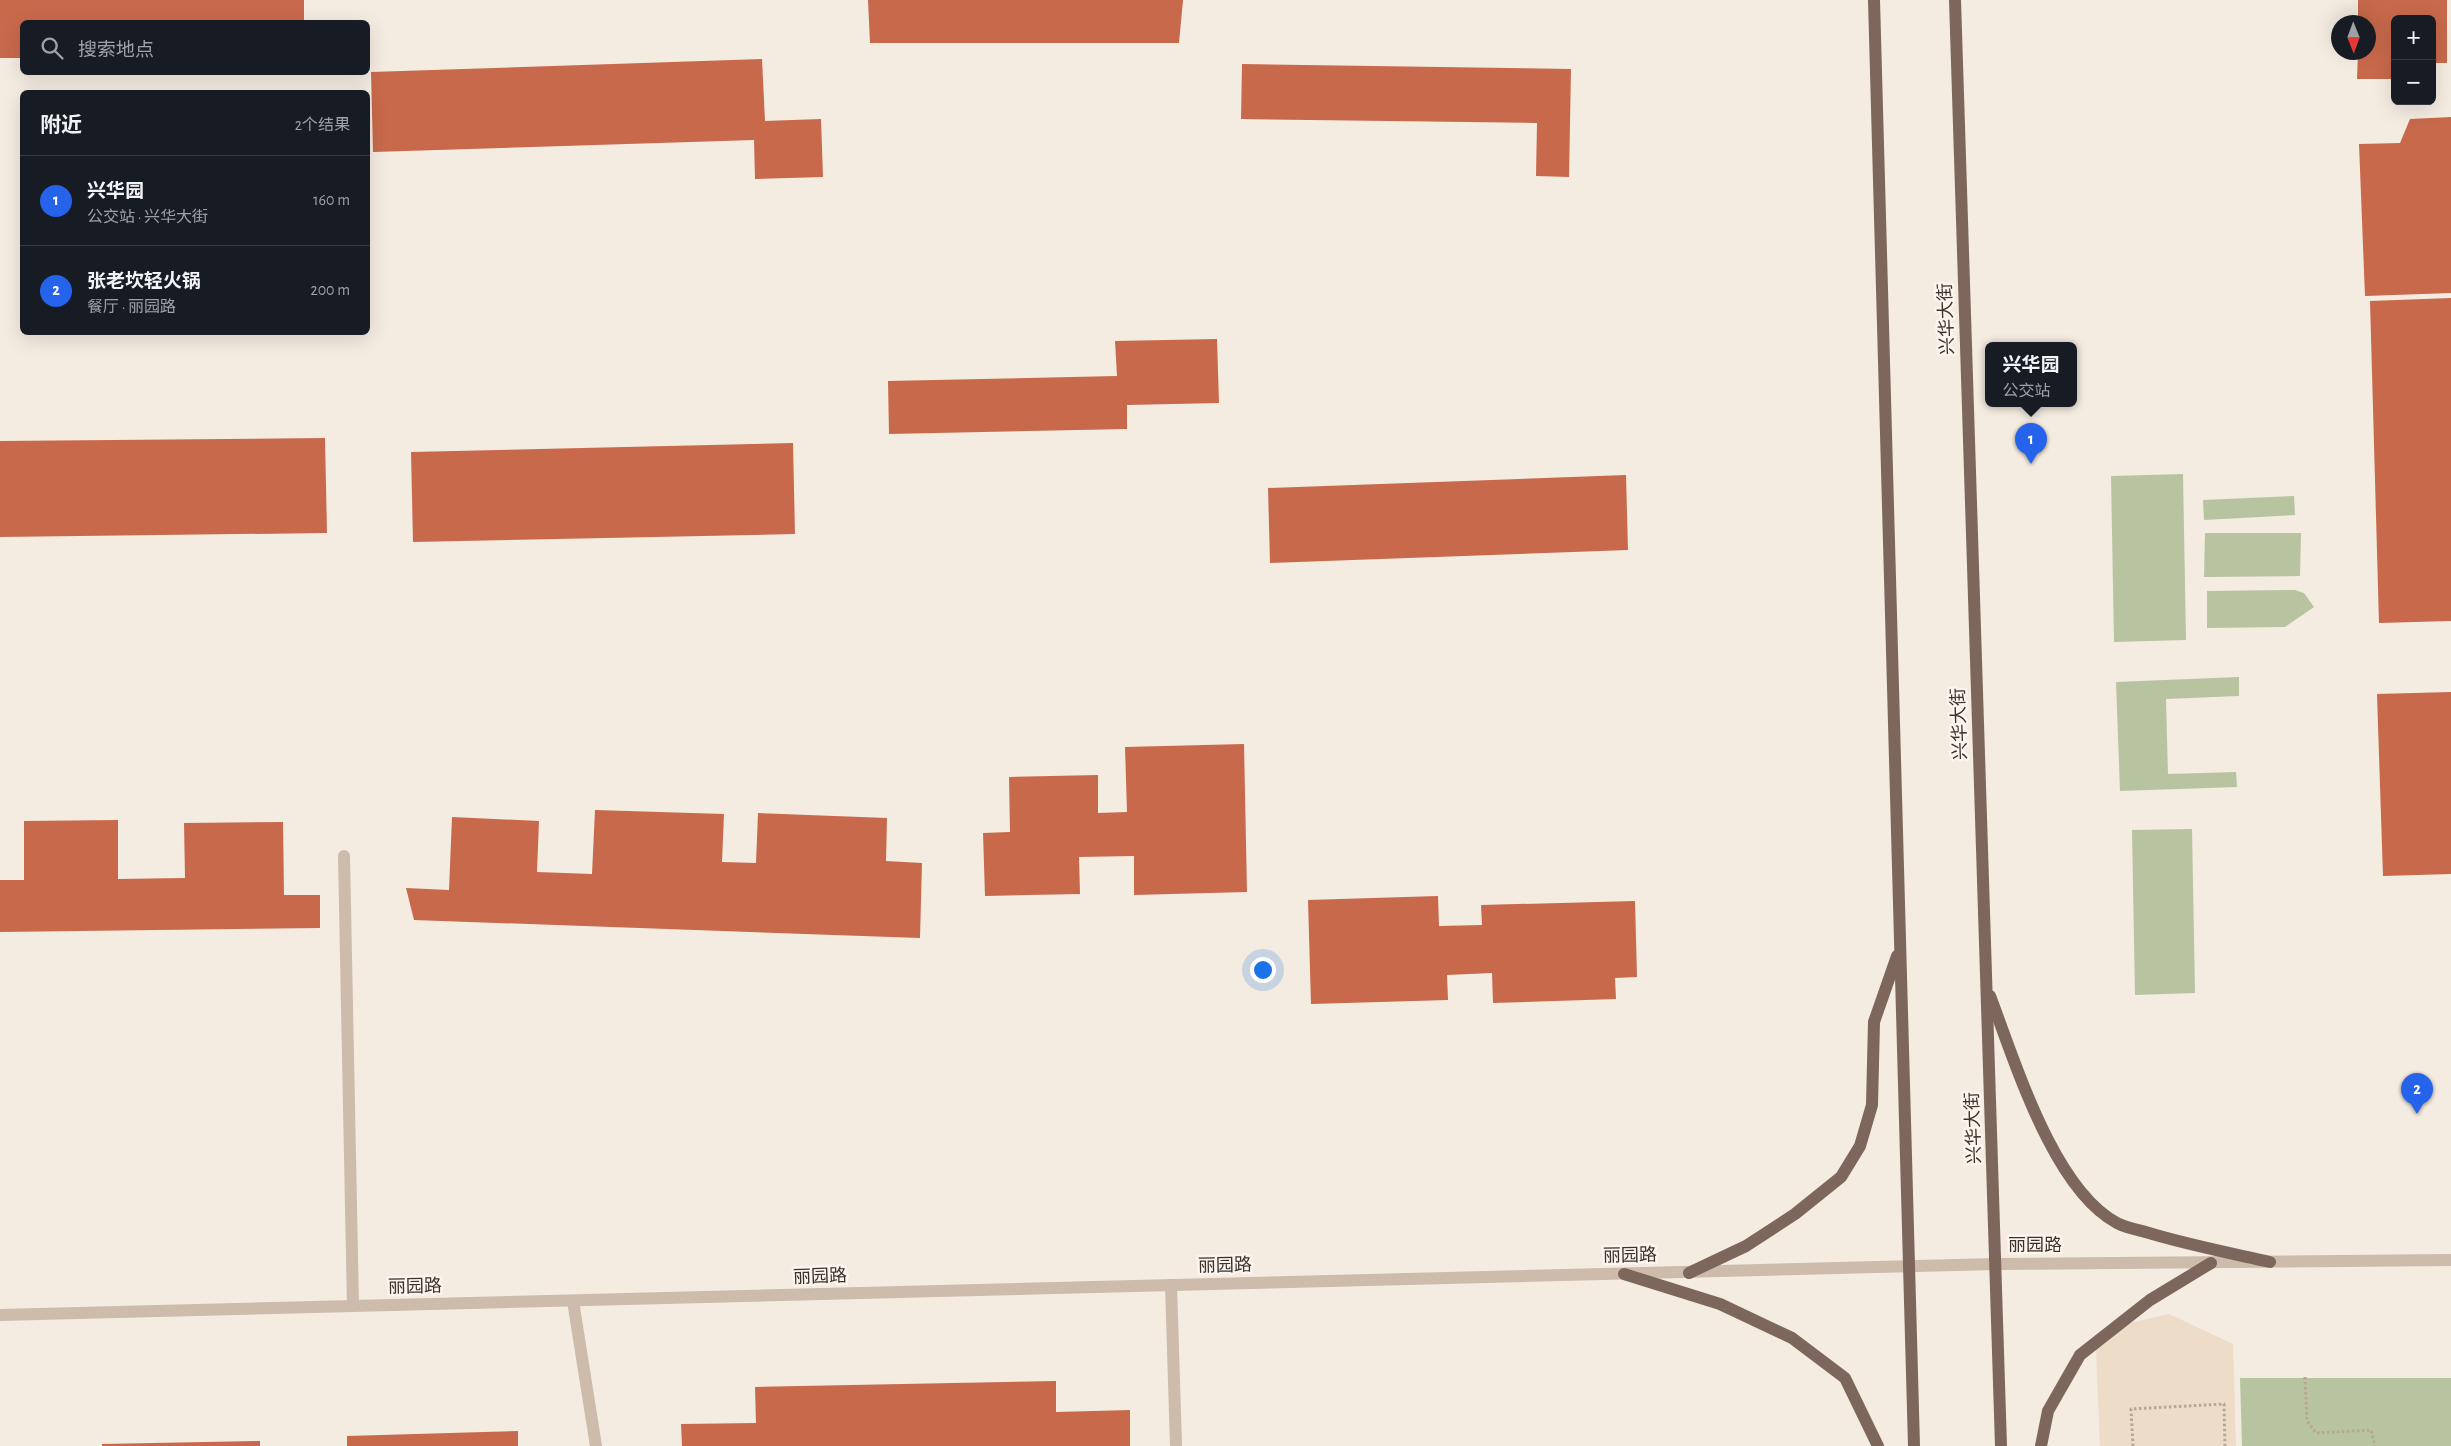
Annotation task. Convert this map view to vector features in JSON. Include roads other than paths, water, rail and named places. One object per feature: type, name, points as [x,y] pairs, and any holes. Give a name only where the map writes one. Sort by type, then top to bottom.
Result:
[{"type":"main road","points":[[1874,0],[1914,1446]]},
{"type":"main road","name":"兴华大街","points":[[1955,0],[2001,1446]]},
{"type":"main road","points":[[1689,1273],[1746,1246],[1795,1214],[1840,1177],[1860,1146],[1872,1105],[1874,1022],[1900,948]]},
{"type":"main road","points":[[1986,986],[2038,1116],[2058,1158],[2079,1192],[2096,1210],[2118,1224],[2174,1241],[2270,1262]]},
{"type":"main road","points":[[2041,1446],[2048,1411],[2080,1355],[2150,1300],[2211,1263]]},
{"type":"main road","points":[[1624,1274],[1720,1304],[1792,1338],[1845,1378],[1878,1446]]},
{"type":"street","points":[[344,856],[353,1306]]},
{"type":"street","name":"丽园路","points":[[0,1315],[1996,1264],[2451,1260]]},
{"type":"street","points":[[1171,1284],[1176,1446]]},
{"type":"street","points":[[573,1301],[596,1446]]},
{"type":"place","name":"兴华园","points":[[2031,464]]},
{"type":"place","name":"张老坎轻火锅","points":[[2417,1114]]}]
